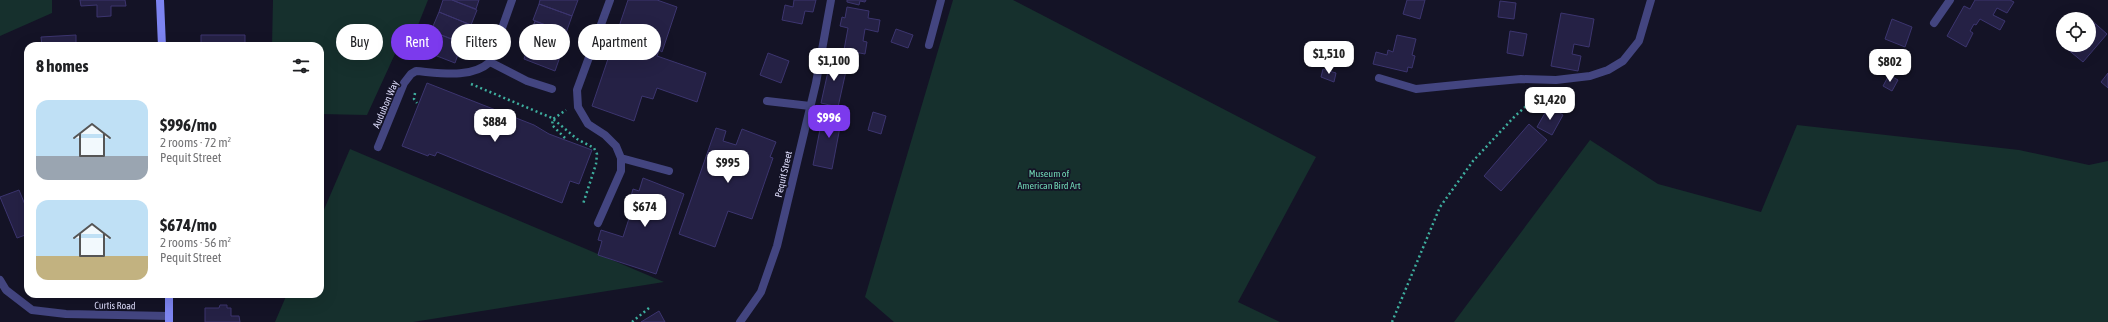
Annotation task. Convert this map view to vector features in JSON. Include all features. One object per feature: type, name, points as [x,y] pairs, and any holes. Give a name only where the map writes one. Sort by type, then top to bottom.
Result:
[{"type":"main road","points":[[160,0],[162,42]]},
{"type":"main road","points":[[169,298],[169,319]]},
{"type":"street","points":[[512,0],[490,62],[527,81],[552,88]]},
{"type":"street","points":[[598,223],[621,171],[621,158],[616,146],[605,135],[588,124],[578,107],[577,90],[610,0]]},
{"type":"street","name":"Pequit Street","points":[[740,322],[760,292],[776,246],[810,106],[831,0]]},
{"type":"street","points":[[929,45],[941,0]]},
{"type":"street","points":[[1379,78],[1416,90],[1521,79],[1556,80],[1590,76],[1608,70],[1623,61],[1639,41],[1651,0]]},
{"type":"street","points":[[1934,23],[1950,0]]},
{"type":"street","name":"Audubon Way","points":[[378,147],[404,83],[411,74],[416,72],[470,72],[483,68],[490,62]]},
{"type":"street","points":[[767,101],[810,106]]},
{"type":"street","points":[[621,158],[669,171]]},
{"type":"street","name":"Curtis Road","points":[[0,280],[6,290],[32,310],[66,314],[169,319]]},
{"type":"path","points":[[1392,322],[1440,207],[1473,161],[1515,116],[1556,80]]},
{"type":"path","points":[[465,83],[553,118],[577,139],[594,148],[597,154],[596,164],[583,204]]},
{"type":"path","points":[[416,90],[414,99],[417,103]]},
{"type":"path","points":[[553,118],[566,110],[578,107]]},
{"type":"path","points":[[553,118],[552,125],[565,138]]},
{"type":"path","points":[[632,322],[650,308]]},
{"type":"green space","points":[[0,0],[52,0],[52,13],[0,36]]},
{"type":"green space","points":[[273,0],[428,0],[418,24],[391,24],[391,60],[392,60],[367,115],[324,114],[324,42],[272,42]]},
{"type":"green space","name":"Museum of American Bird Art","points":[[953,0],[1013,0],[1316,157],[1238,302],[1280,322],[894,322],[865,297]]},
{"type":"green space","points":[[1797,125],[2019,150],[2089,165],[2108,161],[2108,322],[1454,322],[1590,140],[1658,184],[1761,212]]},
{"type":"green space","points":[[350,149],[664,282],[413,322],[275,322],[285,298],[324,298],[324,210]]},
{"type":"building","points":[[80,0],[125,0],[126,6],[111,6],[111,16],[97,17],[97,5],[81,6]]},
{"type":"building","points":[[443,0],[452,0],[477,10],[471,24],[439,12]]},
{"type":"building","points":[[452,0],[479,0],[476,9]]},
{"type":"building","points":[[540,0],[578,0],[572,16],[539,4]]},
{"type":"building","points":[[628,0],[657,0],[677,7],[662,52],[661,24],[620,24]]},
{"type":"building","points":[[794,0],[816,0],[813,12],[805,11],[802,24],[782,20],[785,5],[793,7]]},
{"type":"building","points":[[847,0],[866,0],[865,2],[860,1],[859,5],[847,2]]},
{"type":"building","points":[[1407,0],[1425,0],[1420,19],[1403,14]]},
{"type":"building","points":[[1975,0],[2010,0],[2014,2],[2007,13],[1997,8],[1993,15],[2005,21],[2000,30],[1980,19],[1976,25],[1974,24],[1970,31],[1973,33],[1966,47],[1947,36],[1964,6],[1970,9]]},
{"type":"building","points":[[1500,1],[1516,3],[1514,19],[1498,17]]},
{"type":"building","points":[[539,4],[572,16],[569,24],[543,24],[533,20]]},
{"type":"building","points":[[847,7],[869,11],[868,18],[880,20],[878,32],[865,29],[863,41],[867,42],[865,54],[844,50],[848,28],[840,26],[842,17],[845,18]]},
{"type":"building","points":[[439,12],[469,24],[451,24],[451,39],[443,36],[443,24],[434,24]]},
{"type":"building","points":[[1561,13],[1594,19],[1589,47],[1574,44],[1572,54],[1581,56],[1578,71],[1551,66]]},
{"type":"building","points":[[1892,19],[1912,27],[1905,47],[1885,39]]},
{"type":"building","points":[[535,21],[543,24],[534,24]]},
{"type":"building","points":[[2096,24],[2107,34],[2096,47]]},
{"type":"building","points":[[896,29],[913,35],[908,48],[891,42]]},
{"type":"building","points":[[1510,31],[1527,34],[1523,56],[1507,53]]},
{"type":"building","points":[[76,35],[76,42],[42,42],[41,37]]},
{"type":"building","points":[[201,35],[245,35],[245,42],[201,42]]},
{"type":"building","points":[[1397,35],[1416,39],[1412,55],[1415,56],[1412,68],[1408,67],[1407,72],[1373,64],[1376,52],[1387,55],[1388,50],[1393,52]]},
{"type":"building","points":[[443,36],[451,39],[451,60],[456,60],[455,63],[443,58]]},
{"type":"building","points":[[2071,52],[2092,52],[2083,62]]},
{"type":"building","points":[[768,53],[789,61],[781,83],[760,75]]},
{"type":"building","points":[[661,57],[706,73],[697,102],[657,88],[653,99],[642,96],[634,121],[592,106],[608,60],[661,60]]},
{"type":"building","points":[[831,58],[848,62],[838,107],[821,103]]},
{"type":"building","points":[[527,60],[559,60],[555,71]]},
{"type":"building","points":[[1323,69],[1336,73],[1334,82],[1321,77]]},
{"type":"building","points":[[2108,73],[2108,88],[2101,82]]},
{"type":"building","points":[[1889,75],[1898,80],[1892,91],[1883,86]]},
{"type":"building","points":[[427,83],[534,125],[549,134],[592,150],[579,184],[570,181],[562,203],[437,152],[435,156],[429,154],[428,156],[402,146]]},
{"type":"building","points":[[1549,106],[1563,115],[1552,135],[1537,127]]},
{"type":"building","points":[[873,112],[886,116],[881,134],[868,130]]},
{"type":"building","points":[[830,113],[849,116],[847,128],[840,127],[832,169],[813,165],[823,114],[829,115]]},
{"type":"building","points":[[1529,124],[1547,140],[1501,191],[1484,176]]},
{"type":"building","points":[[716,128],[726,131],[723,141],[736,145],[742,129],[776,142],[770,157],[773,158],[752,219],[728,211],[715,247],[679,234]]},
{"type":"building","points":[[643,178],[684,194],[656,274],[598,255],[602,241],[598,240],[601,230],[623,237],[636,197],[631,196],[633,189],[639,191]]},
{"type":"building","points":[[19,190],[24,202],[24,235],[17,238],[0,197]]},
{"type":"building","points":[[220,305],[227,305],[227,308],[231,308],[231,316],[239,316],[240,322],[205,322],[205,308],[219,308]]},
{"type":"building","points":[[659,311],[665,322],[641,322]]}]
